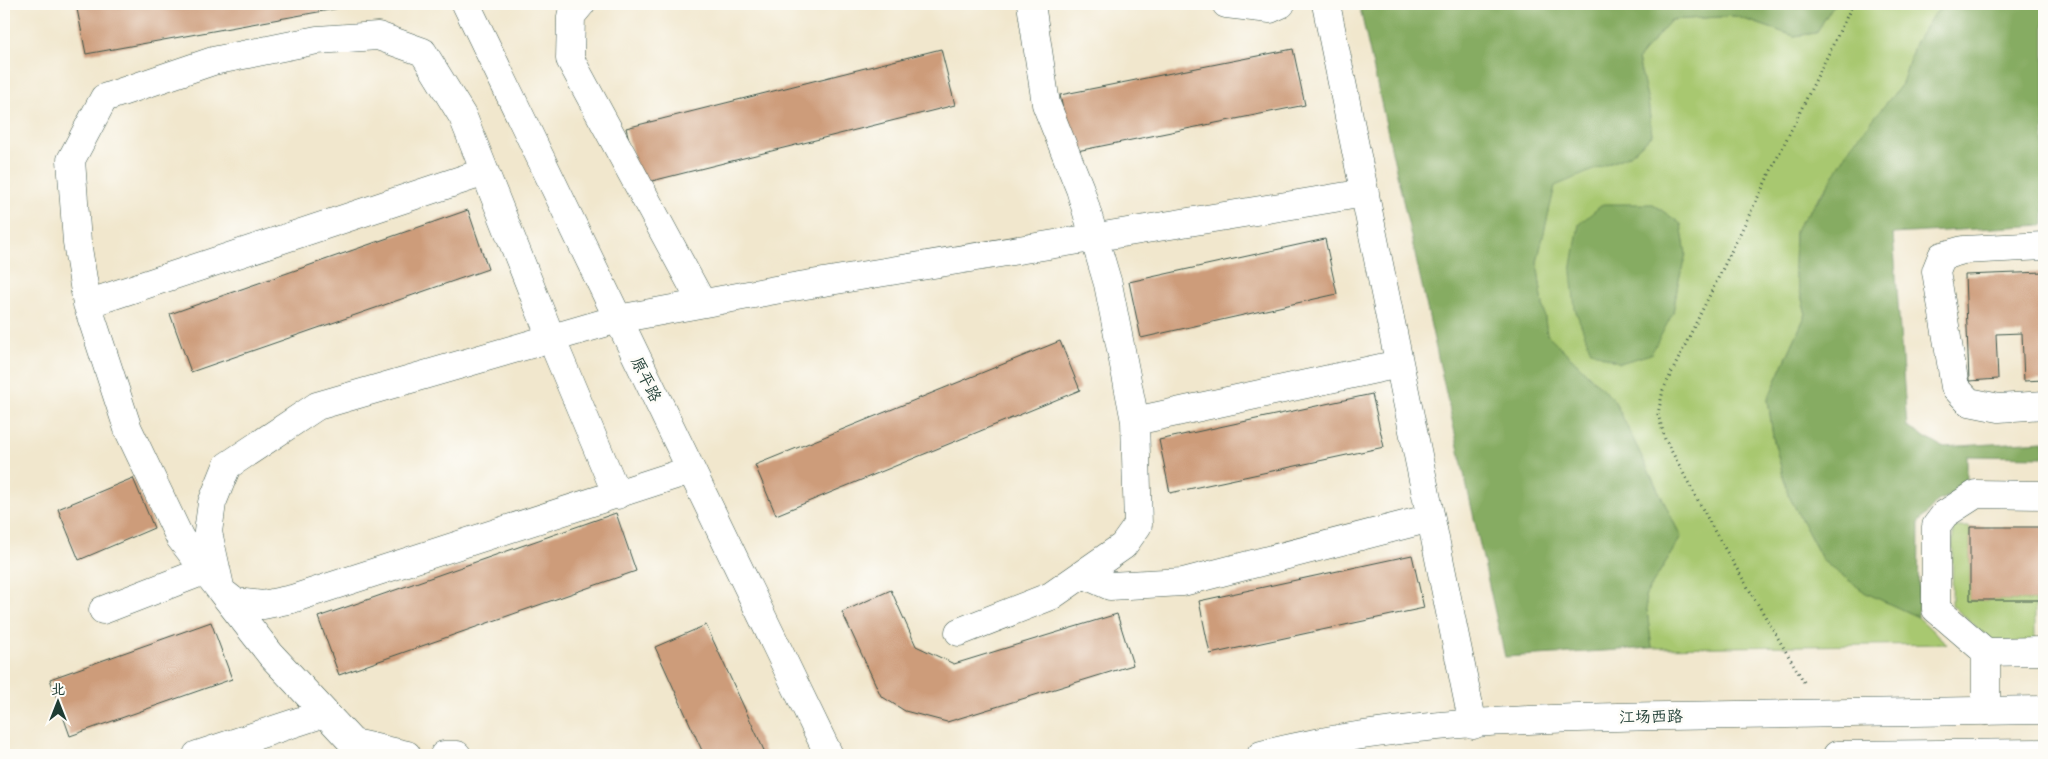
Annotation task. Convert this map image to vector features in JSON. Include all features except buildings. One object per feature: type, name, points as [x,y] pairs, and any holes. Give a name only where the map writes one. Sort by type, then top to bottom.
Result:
[{"type":"main road","name":"原平路","points":[[466,4],[829,755]]},
{"type":"main road","points":[[581,4],[571,16],[570,59],[702,303]]},
{"type":"main road","points":[[959,632],[1051,596],[1123,546],[1138,524],[1135,421],[1108,284],[1080,189],[1046,104],[1031,4]]},
{"type":"main road","points":[[1226,4],[1270,9],[1281,4]]},
{"type":"main road","points":[[1326,4],[1474,725]]},
{"type":"main road","points":[[407,755],[353,743],[271,655],[180,538],[128,430],[87,304],[77,242],[71,160],[104,98],[213,61],[317,40],[378,36],[423,52],[463,116],[551,338],[617,495]]},
{"type":"main road","points":[[87,304],[485,172]]},
{"type":"main road","points":[[691,470],[292,599],[263,604],[235,602],[212,581],[208,532],[212,503],[227,466],[316,406],[618,319],[702,303],[1365,193]]},
{"type":"main road","points":[[2044,246],[1963,250],[1942,256],[1936,271],[1955,387],[1969,402],[2000,408],[2044,404]]},
{"type":"main road","points":[[1135,421],[1400,364]]},
{"type":"main road","points":[[2044,495],[1976,494],[1945,514],[1936,526],[1936,609],[1986,652],[2044,651]]},
{"type":"main road","points":[[1083,574],[1110,586],[1183,582],[1432,518]]},
{"type":"main road","points":[[103,610],[212,581]]},
{"type":"main road","points":[[1986,652],[1986,711]]},
{"type":"main road","name":"江场西路","points":[[1261,755],[1328,741],[1372,735],[1474,725],[1608,717],[2044,710]]},
{"type":"main road","points":[[197,755],[325,713]]},
{"type":"main road","points":[[1837,755],[2044,753]]},
{"type":"main road","points":[[444,755],[457,755]]},
{"type":"path","points":[[1822,713],[1711,524],[1665,440],[1658,414],[1664,390],[1853,4]]},
{"type":"green space","points":[[1359,4],[1834,4],[1816,33],[1794,36],[1735,16],[1671,20],[1638,59],[1648,102],[1652,135],[1630,155],[1555,186],[1537,262],[1547,334],[1614,400],[1681,537],[1645,596],[1652,648],[1505,657]]},
{"type":"green space","points":[[1834,4],[1947,4],[1934,14],[1915,43],[1902,84],[1795,230],[1794,271],[1806,314],[1768,399],[1773,437],[1788,494],[1823,561],[1866,593],[1918,617],[1947,644],[1652,648],[1645,596],[1681,537],[1614,400],[1547,334],[1537,262],[1555,185],[1630,155],[1652,135],[1648,101],[1638,59],[1671,20],[1735,16],[1794,36],[1816,33]],"holes":[[[1653,204],[1681,225],[1686,254],[1678,283],[1673,313]]]},
{"type":"green space","points":[[1947,4],[2044,4],[2044,225],[1893,234],[1907,427],[1942,447],[2044,441],[2044,457],[1967,456],[1967,487],[1938,501],[1919,522],[1918,617],[1866,593],[1823,561],[1788,494],[1773,437],[1768,399],[1806,314],[1794,270],[1795,230],[1824,192],[1851,146],[1902,84],[1915,43],[1934,14]]},
{"type":"green space","points":[[1603,204],[1653,204],[1681,224],[1686,254],[1678,283],[1673,313],[1651,354],[1620,363],[1591,351],[1575,309],[1571,272],[1579,224]]},
{"type":"green space","points":[[1953,527],[1970,527],[1970,600],[2035,600],[2035,642],[1991,642],[1952,605]]}]
